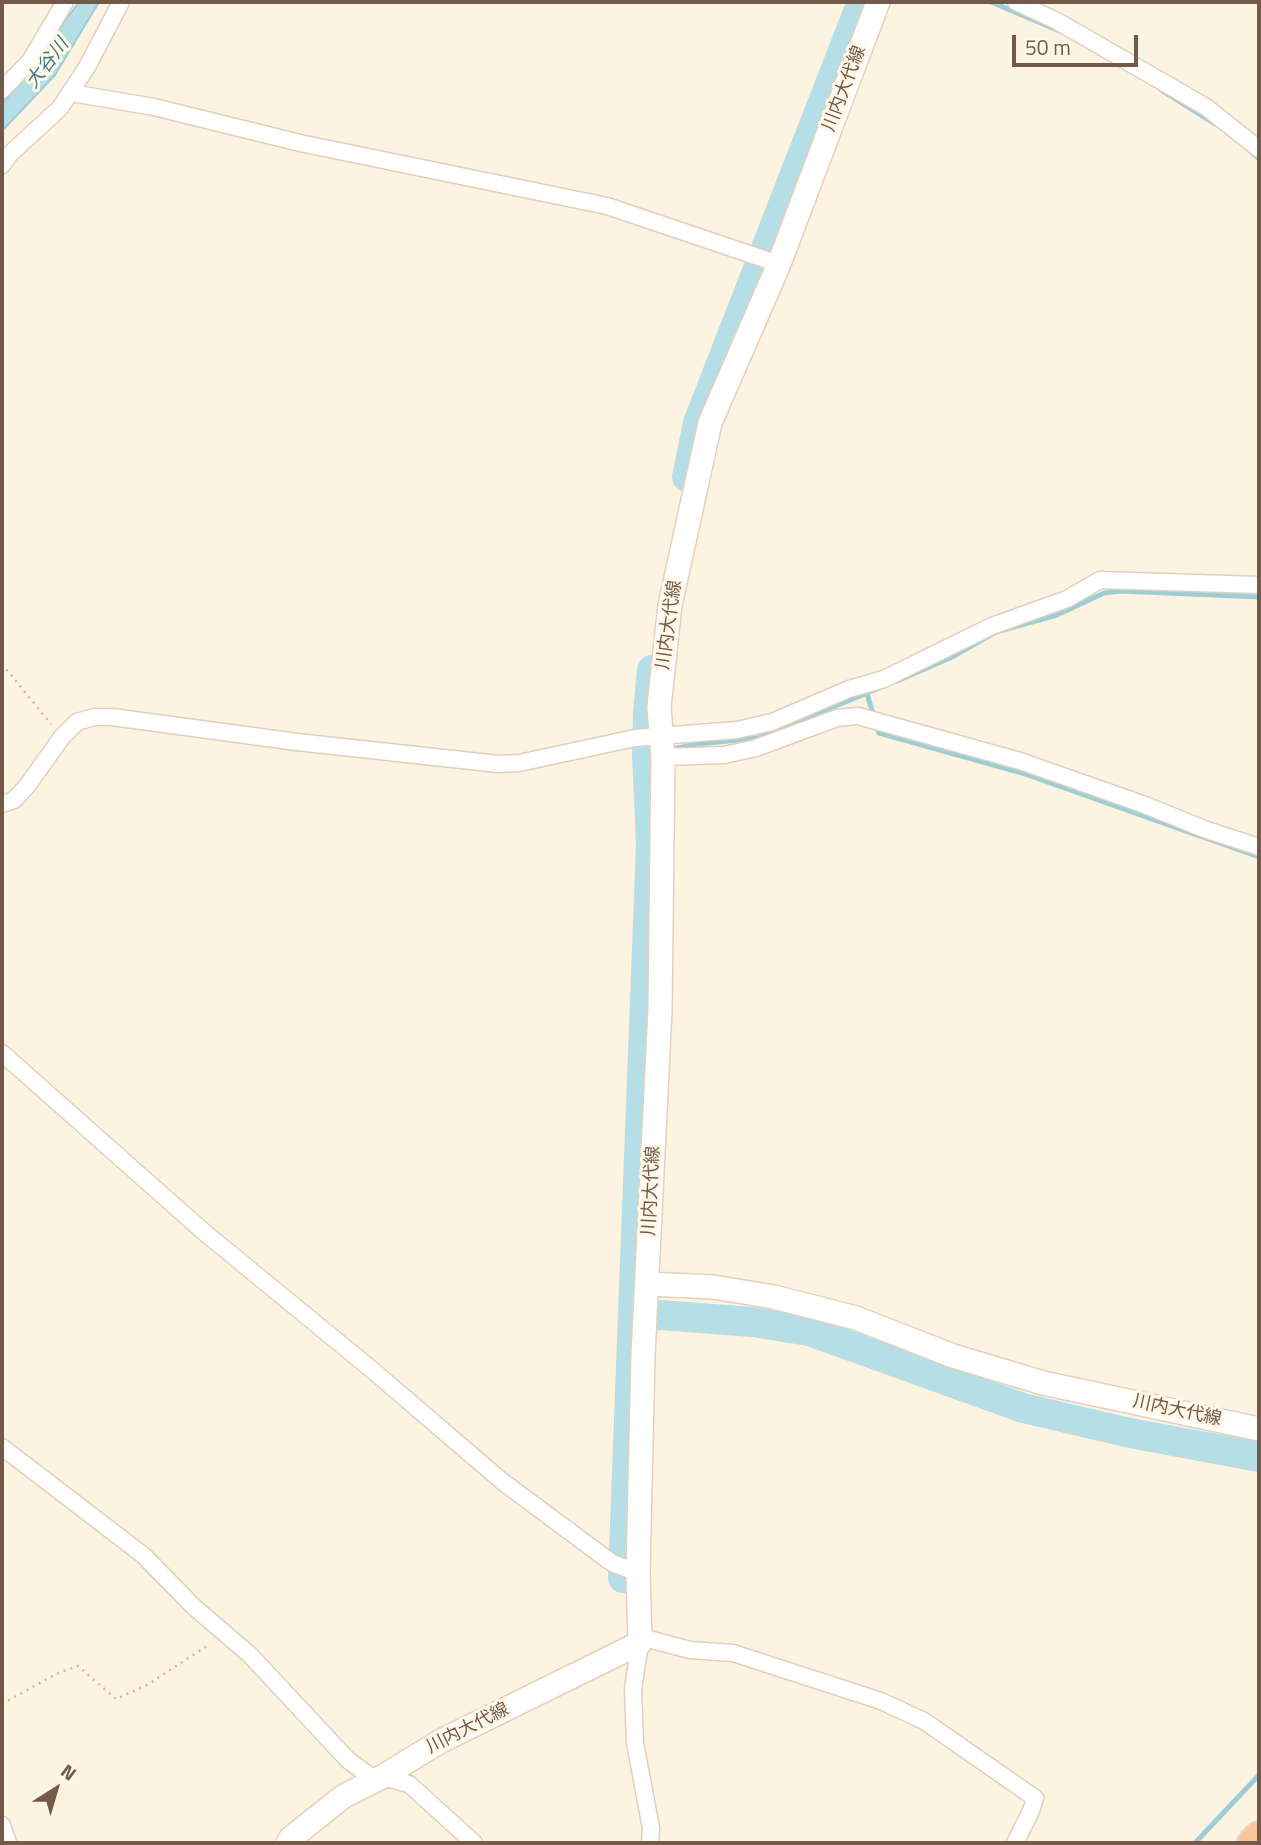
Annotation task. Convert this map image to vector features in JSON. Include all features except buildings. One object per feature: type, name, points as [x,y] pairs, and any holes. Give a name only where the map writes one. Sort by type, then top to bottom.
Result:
[{"type":"highway","points":[[1252,1843],[1259,1836]]},
{"type":"main road","name":"川内大代線","points":[[288,1843],[344,1796],[379,1779],[441,1741],[640,1640],[635,1572],[660,1010],[659,707],[670,605],[710,423],[779,264],[878,2]]},
{"type":"main road","name":"川内大代線","points":[[648,1284],[713,1287],[774,1297],[856,1318],[953,1356],[1043,1383],[1259,1429]]},
{"type":"street","points":[[2,90],[30,61],[65,2]]},
{"type":"street","points":[[2,165],[10,154],[60,108],[71,93],[121,2]]},
{"type":"street","points":[[1016,2],[1057,21],[1206,107],[1259,149]]},
{"type":"street","points":[[71,93],[154,107],[300,143],[607,206],[779,264]]},
{"type":"street","points":[[660,745],[772,722],[849,689],[884,679],[1002,621],[1067,599],[1100,580],[1259,585]]},
{"type":"street","points":[[2,804],[14,800],[27,786],[62,737],[77,722],[94,717],[112,716],[296,742],[498,764],[519,763],[635,738],[660,745],[724,755],[756,748],[837,718],[858,716],[1020,761],[1259,847]]},
{"type":"street","points":[[2,1053],[204,1232],[372,1368],[503,1482],[612,1563],[635,1572]]},
{"type":"street","points":[[2,1447],[143,1555],[194,1607],[250,1656],[348,1760],[379,1779],[409,1784],[474,1843]]},
{"type":"street","points":[[650,1843],[651,1828],[635,1743],[633,1689],[640,1640],[690,1650],[733,1653],[881,1701],[924,1721],[1035,1798],[1015,1843]]},
{"type":"street","points":[[2,1825],[8,1843]]},
{"type":"path","points":[[2,664],[62,737]]},
{"type":"path","points":[[2,1704],[56,1674],[78,1666],[116,1699],[147,1685],[225,1634]]},
{"type":"water","name":"大谷川","points":[[79,2],[99,2],[55,75],[2,131],[2,105]]},
{"type":"waterway","points":[[687,477],[698,423],[862,2]]},
{"type":"waterway","points":[[991,2],[1062,32]]},
{"type":"waterway","points":[[1161,90],[1215,124]]},
{"type":"waterway","points":[[1250,151],[1259,159]]},
{"type":"waterway","points":[[897,681],[950,658],[996,632],[1057,615],[1104,593],[1121,591],[1259,597]]},
{"type":"waterway","points":[[652,670],[647,754],[651,844],[633,1313],[753,1322],[809,1331],[1023,1408],[1130,1433],[1259,1457]]},
{"type":"waterway","points":[[667,750],[758,738],[884,686]]},
{"type":"waterway","points":[[867,694],[879,733],[1022,773],[1259,857]]},
{"type":"waterway","points":[[623,1578],[633,1313]]},
{"type":"waterway","points":[[1195,1843],[1259,1775]]}]
